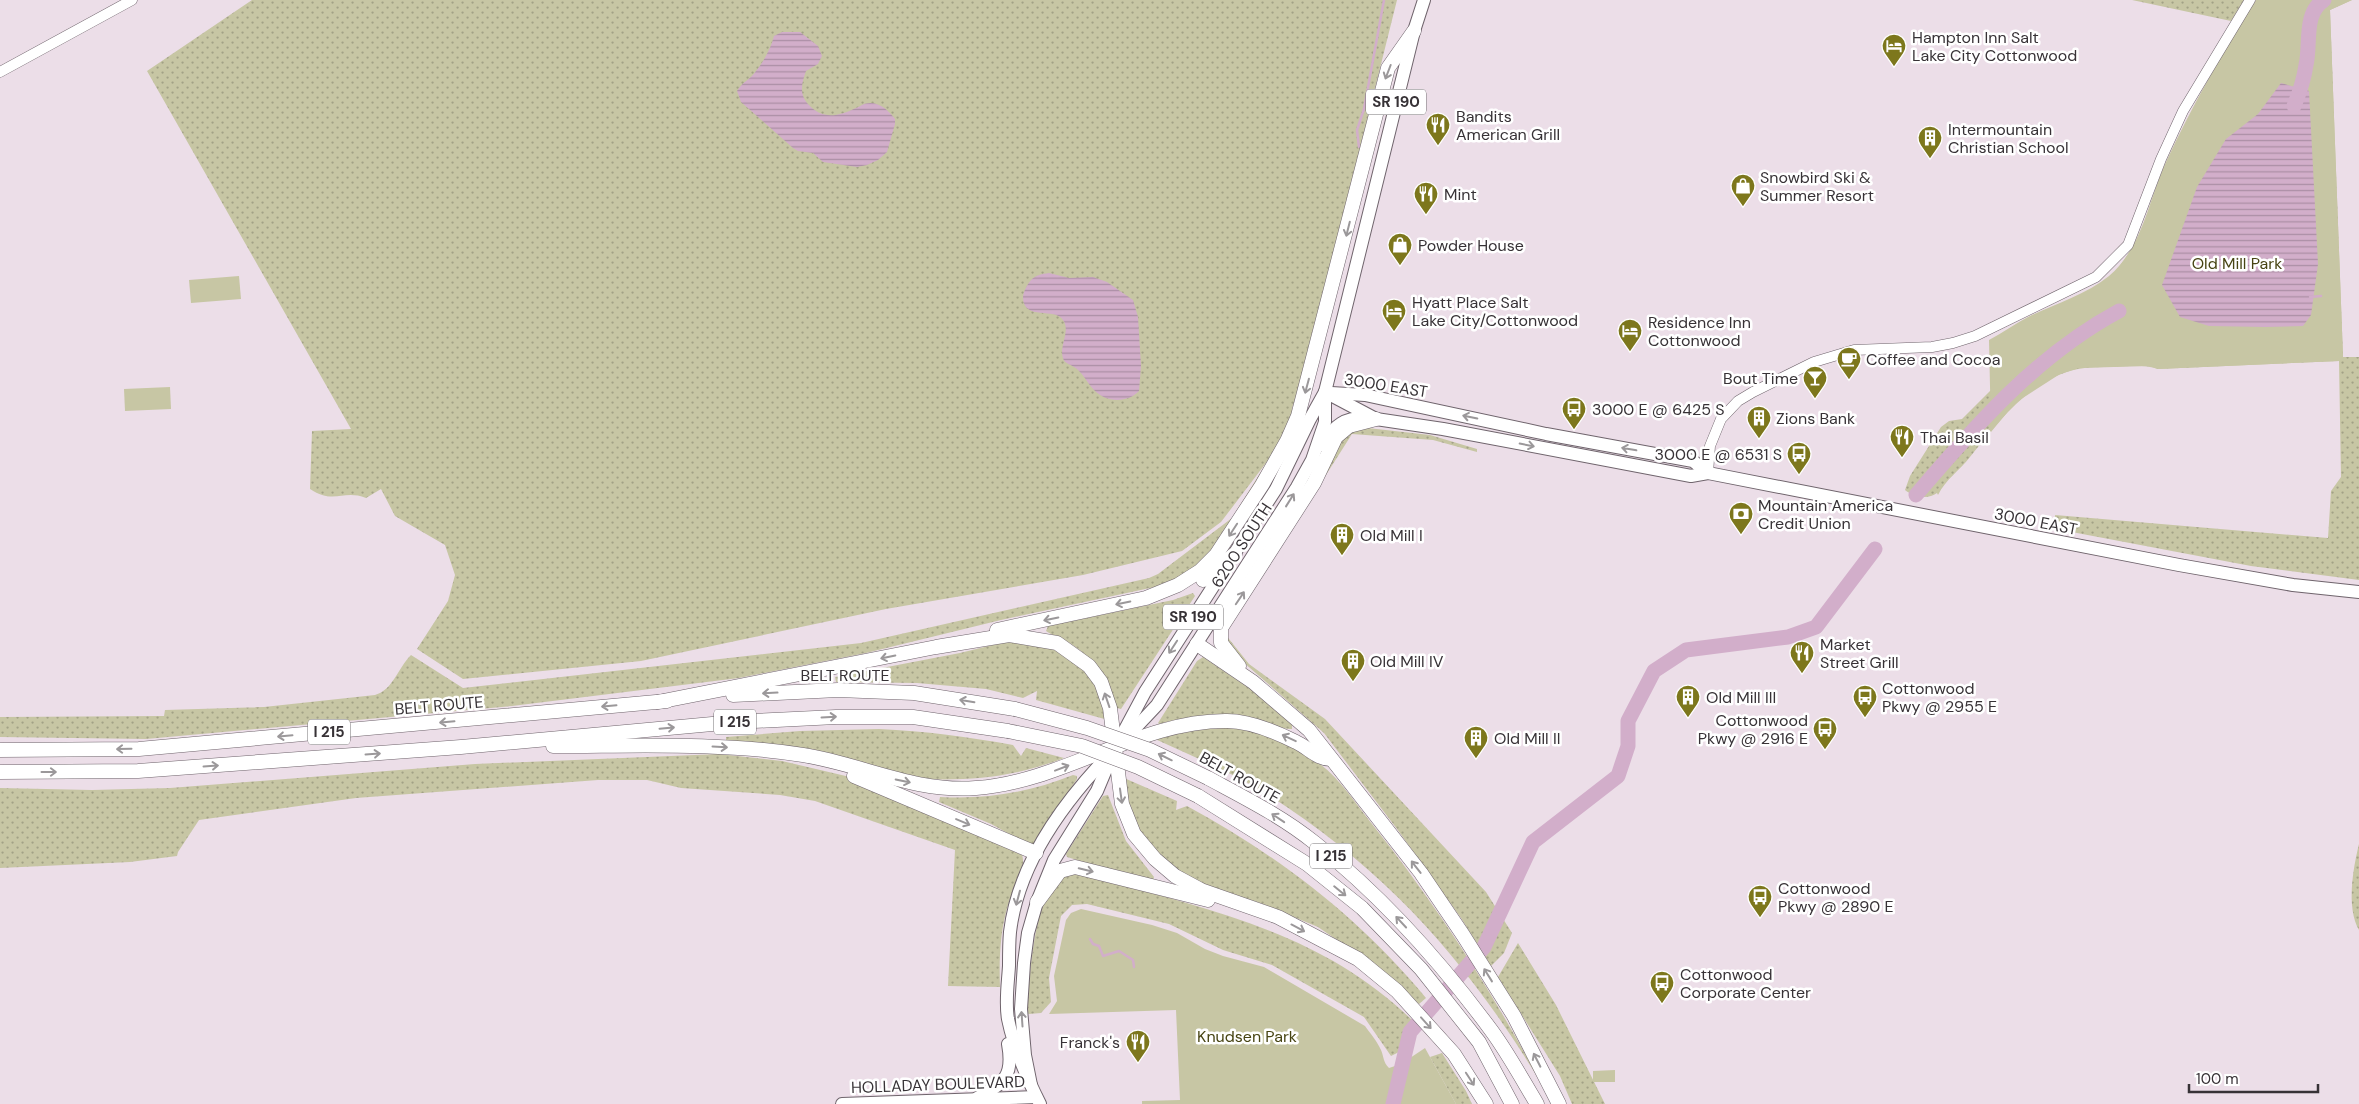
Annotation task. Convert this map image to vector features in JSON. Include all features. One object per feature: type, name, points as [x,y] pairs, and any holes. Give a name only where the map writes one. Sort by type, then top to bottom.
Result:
[{"type":"highway","points":[[1146,598],[1190,578],[1216,555],[1262,485],[1290,435],[1302,404],[1388,68],[1414,31]]},
{"type":"highway","points":[[1252,682],[1221,643],[1221,628],[1314,483],[1336,437],[1349,426],[1376,419]]},
{"type":"highway","points":[[936,647],[997,630],[1146,598],[1159,598],[1176,594],[1196,585],[1235,554]]},
{"type":"highway","points":[[658,702],[936,647],[1009,635],[1057,643],[1089,666],[1101,682],[1110,708],[1122,804],[1134,834],[1155,859],[1175,876],[1201,890],[1278,917],[1358,959],[1398,991],[1454,1054],[1486,1104]]},
{"type":"highway","points":[[1197,644],[1252,682],[1310,730],[1421,873],[1464,935],[1514,1016],[1559,1104]]},
{"type":"highway","name":"BELT ROUTE","points":[[0,750],[139,748],[658,702],[838,690],[914,693],[1015,709],[1087,728],[1150,750],[1260,806],[1314,842],[1375,894],[1435,958],[1492,1031],[1537,1104]]},
{"type":"highway","name":"I 215","points":[[0,772],[138,771],[462,747],[725,723],[836,717],[913,717],[1008,731],[1082,746],[1138,767],[1198,796],[1307,864],[1362,908],[1421,969],[1478,1042],[1512,1104]]},
{"type":"highway","points":[[462,747],[685,745],[752,749],[805,755],[902,782],[975,788],[1003,785],[1044,775],[1154,733],[1193,722],[1230,721],[1272,731],[1298,743],[1322,759],[1331,759]]},
{"type":"highway","points":[[805,755],[1036,853]]},
{"type":"highway","points":[[1036,902],[1060,871],[1075,867],[1278,917]]},
{"type":"main road","name":"6200 SOUTH","points":[[1036,1095],[1018,1055],[1008,1017],[1010,930],[1018,895],[1036,853],[1078,789],[1157,705],[1290,499],[1312,460],[1325,422],[1325,392],[1414,31],[1424,0]]},
{"type":"main road","name":"6200 SOUTH","points":[[1036,1095],[1025,1055],[1021,1001],[1028,932],[1036,902],[1054,860],[1097,791],[1116,748],[1145,692],[1286,472],[1310,419],[1325,392]]},
{"type":"main road","name":"3000 EAST","points":[[1325,392],[1365,395],[1555,436],[1693,461],[1708,473]]},
{"type":"main road","name":"3000 EAST","points":[[1325,392],[1376,419],[1443,429],[1691,476],[1708,473],[2293,586],[2359,592]]},
{"type":"main road","points":[[1312,460],[1331,432],[1340,423],[1353,418],[1376,419]]},
{"type":"main road","points":[[976,1099],[996,1088],[1007,1076],[1010,1065],[1008,1017]]},
{"type":"main road","name":"HOLLADAY BOULEVARD","points":[[842,1104],[1036,1095]]},
{"type":"street","points":[[0,72],[132,0]]},
{"type":"street","points":[[1708,473],[1710,446],[1721,420],[1738,401],[1754,392],[1814,362],[1854,350],[1932,347],[1975,336],[2096,277],[2128,245],[2161,159],[2183,111],[2250,0]]},
{"type":"green space","points":[[252,0],[1397,0],[1301,385],[1292,408],[1293,412],[1275,456],[1225,532],[1200,565],[1164,585],[1001,620],[866,653],[739,678],[512,706],[146,739],[0,737],[0,717],[164,716],[165,710],[264,707],[375,695],[391,684],[411,655],[463,688],[861,643],[1149,578],[1158,574],[1232,518],[1269,459],[1221,522],[1182,551],[1083,575],[886,609],[641,661],[463,679],[417,649],[448,601],[455,575],[445,545],[395,516],[381,489],[366,498],[351,495],[332,497],[318,494],[310,489],[312,431],[351,429],[147,71]]},
{"type":"green space","points":[[2132,0],[2244,0],[2231,21]]},
{"type":"green space","name":"Old Mill Park","points":[[2256,0],[2352,0],[2330,10],[2343,357],[2339,358],[2339,361],[2158,369],[2149,366],[2079,368],[2060,374],[2015,403],[1991,432],[1989,340],[2028,317],[2090,289],[2109,276],[2120,264],[2130,251],[2144,223],[2166,162],[2186,120]]},
{"type":"green space","name":"Old Mill Park","points":[[2303,0],[2352,0],[2330,10],[2343,357],[2359,357],[2359,580],[2251,566],[2056,529],[2055,515],[2328,538],[2331,491],[2341,477],[2339,361],[2158,369],[2147,366],[2091,367],[2061,374],[2045,382],[2017,403],[1949,479],[1938,495],[1937,493],[1921,497],[1905,490],[1910,476],[1941,427],[1949,421],[1962,419],[2001,380],[2095,302]]},
{"type":"green space","points":[[239,276],[241,299],[191,303],[189,280]]},
{"type":"green space","points":[[170,387],[171,409],[125,411],[124,389]]},
{"type":"green space","points":[[1359,427],[1430,435],[1477,449],[1477,452],[1433,440],[1352,434],[1225,634],[1249,664],[1325,719],[1486,892],[1512,933],[1504,953],[1491,966],[1461,918],[1397,829],[1324,733],[1234,654],[1224,635],[1228,622],[1266,564],[1341,436],[1350,429]]},
{"type":"green space","points":[[1193,593],[1195,596],[1121,709],[1117,708],[1110,689],[1094,664],[1080,650],[1046,631],[1048,626],[1173,600]]},
{"type":"green space","points":[[1013,640],[1055,647],[1078,663],[1095,683],[1108,720],[1036,700],[1037,691],[1023,698],[986,689],[917,683],[836,682],[835,677],[960,653]]},
{"type":"green space","points":[[1203,657],[1252,690],[1292,724],[1292,729],[1252,721],[1212,717],[1199,717],[1159,724],[1197,661]]},
{"type":"green space","points":[[1219,726],[1246,730],[1285,743],[1309,756],[1335,777],[1418,884],[1461,947],[1501,1012],[1538,1078],[1482,994],[1452,957],[1421,921],[1351,855],[1270,796],[1228,773],[1155,739],[1167,734]]},
{"type":"green space","points":[[879,729],[980,739],[1013,745],[1021,756],[1026,748],[1064,758],[1030,769],[996,776],[961,779],[924,779],[726,742],[726,737],[800,731]]},
{"type":"green space","points":[[719,754],[782,761],[850,777],[1022,855],[1023,866],[1009,902],[1002,933],[1000,987],[948,986],[955,850],[815,801],[780,795],[681,788],[647,780],[598,780],[356,798],[199,820],[177,856],[130,862],[0,868],[0,788],[92,790],[170,788],[475,764]]},
{"type":"green space","points":[[1073,775],[1077,776],[1077,779],[1037,843],[1031,846],[991,824],[939,802],[940,797],[957,798],[1008,794],[1041,786]]},
{"type":"green space","points":[[1124,778],[1177,801],[1176,810],[1187,806],[1221,825],[1285,867],[1316,890],[1373,941],[1426,998],[1419,1004],[1353,951],[1318,927],[1260,903],[1194,883],[1150,849],[1130,813]]},
{"type":"green space","points":[[1108,795],[1126,841],[1154,877],[1149,882],[1067,857],[1066,854],[1103,796]]},
{"type":"green space","points":[[2359,844],[2359,930],[2353,911],[2352,888]]},
{"type":"green space","points":[[1069,872],[1092,876],[1221,913],[1301,945],[1340,965],[1377,990],[1412,1020],[1407,1029],[1403,1050],[1391,1056],[1364,1017],[1272,965],[1223,950],[1169,924],[1087,904],[1072,905],[1061,916],[1049,978],[1051,1002],[1041,1013],[1027,1013],[1033,948],[1040,913],[1052,888]]},
{"type":"green space","name":"Knudsen Park","points":[[1081,909],[1152,925],[1177,933],[1205,949],[1223,956],[1264,967],[1365,1026],[1379,1047],[1389,1068],[1401,1064],[1425,1048],[1456,1104],[1142,1104],[1142,1101],[1180,1100],[1176,1010],[1049,1014],[1057,1001],[1054,976],[1066,920],[1071,913]]},
{"type":"green space","points":[[1518,943],[1556,1005],[1605,1104],[1572,1104],[1560,1076],[1498,977]]},
{"type":"green space","points":[[1442,1053],[1472,1104],[1456,1104],[1430,1057]]},
{"type":"green space","points":[[1615,1070],[1615,1082],[1593,1082],[1593,1071]]},
{"type":"shaded area","points":[[782,32],[800,32],[818,46],[822,56],[818,64],[806,71],[802,83],[804,99],[807,103],[818,112],[836,115],[874,103],[884,108],[895,119],[887,152],[878,160],[857,167],[823,162],[813,153],[798,151],[793,148],[741,102],[737,91],[762,63],[774,36]]},
{"type":"shaded area","points":[[2281,83],[2309,91],[2318,264],[2311,315],[2303,326],[2265,327],[2209,326],[2180,317],[2162,285],[2197,187],[2226,139],[2258,114]]},
{"type":"shaded area","points":[[1049,273],[1069,278],[1093,277],[1107,282],[1133,300],[1138,317],[1141,366],[1139,391],[1134,395],[1117,400],[1099,394],[1079,371],[1064,360],[1062,348],[1066,329],[1063,320],[1054,314],[1034,312],[1025,305],[1023,296],[1033,278]]},
{"type":"waterway","points":[[1359,147],[1357,130],[1364,109],[1384,0]]},
{"type":"waterway","points":[[2294,106],[2305,70],[2310,21],[2317,6],[2324,0]]},
{"type":"waterway","points":[[2310,297],[2321,296]]},
{"type":"waterway","points":[[1916,495],[1961,443],[2034,370],[2089,329],[2119,311]]},
{"type":"waterway","points":[[1393,1104],[1410,1032],[1484,947],[1533,842],[1618,776],[1628,746],[1628,721],[1654,671],[1686,650],[1788,637],[1816,627],[1875,549]]},
{"type":"waterway","points":[[1090,939],[1093,944],[1099,946],[1103,956],[1119,951],[1133,960],[1134,967]]},
{"type":"place","name":"Hampton Inn Salt Lake City Cottonwood","points":[[1894,67]]},
{"type":"place","name":"Bandits American Grill","points":[[1438,146]]},
{"type":"place","name":"Intermountain Christian School","points":[[1930,159]]},
{"type":"place","name":"Snowbird Ski & Summer Resort","points":[[1743,207]]},
{"type":"place","name":"Mint","points":[[1426,215]]},
{"type":"place","name":"Powder House","points":[[1400,266]]},
{"type":"place","name":"Hyatt Place Salt Lake City/Cottonwood","points":[[1394,332]]},
{"type":"place","name":"Residence Inn Cottonwood","points":[[1630,352]]},
{"type":"place","name":"Coffee and Cocoa","points":[[1849,380]]},
{"type":"place","name":"Bout Time","points":[[1815,399]]},
{"type":"place","name":"3000 E @ 6425 S","points":[[1574,430]]},
{"type":"place","name":"Zions Bank","points":[[1759,439]]},
{"type":"place","name":"Thai Basil","points":[[1902,458]]},
{"type":"place","name":"3000 E @ 6531 S","points":[[1799,475]]},
{"type":"place","name":"Mountain America Credit Union","points":[[1741,535]]},
{"type":"place","name":"Old Mill I","points":[[1342,556]]},
{"type":"place","name":"Market Street Grill","points":[[1802,674]]},
{"type":"place","name":"Old Mill IV","points":[[1353,682]]},
{"type":"place","name":"Old Mill III","points":[[1688,718]]},
{"type":"place","name":"Cottonwood Pkwy @ 2955 E","points":[[1865,718]]},
{"type":"place","name":"Cottonwood Pkwy @ 2916 E","points":[[1825,750]]},
{"type":"place","name":"Old Mill II","points":[[1476,759]]},
{"type":"place","name":"Cottonwood Pkwy @ 2890 E","points":[[1760,918]]},
{"type":"place","name":"Cottonwood Corporate Center","points":[[1662,1004]]},
{"type":"place","name":"Franck's","points":[[1138,1063]]}]
